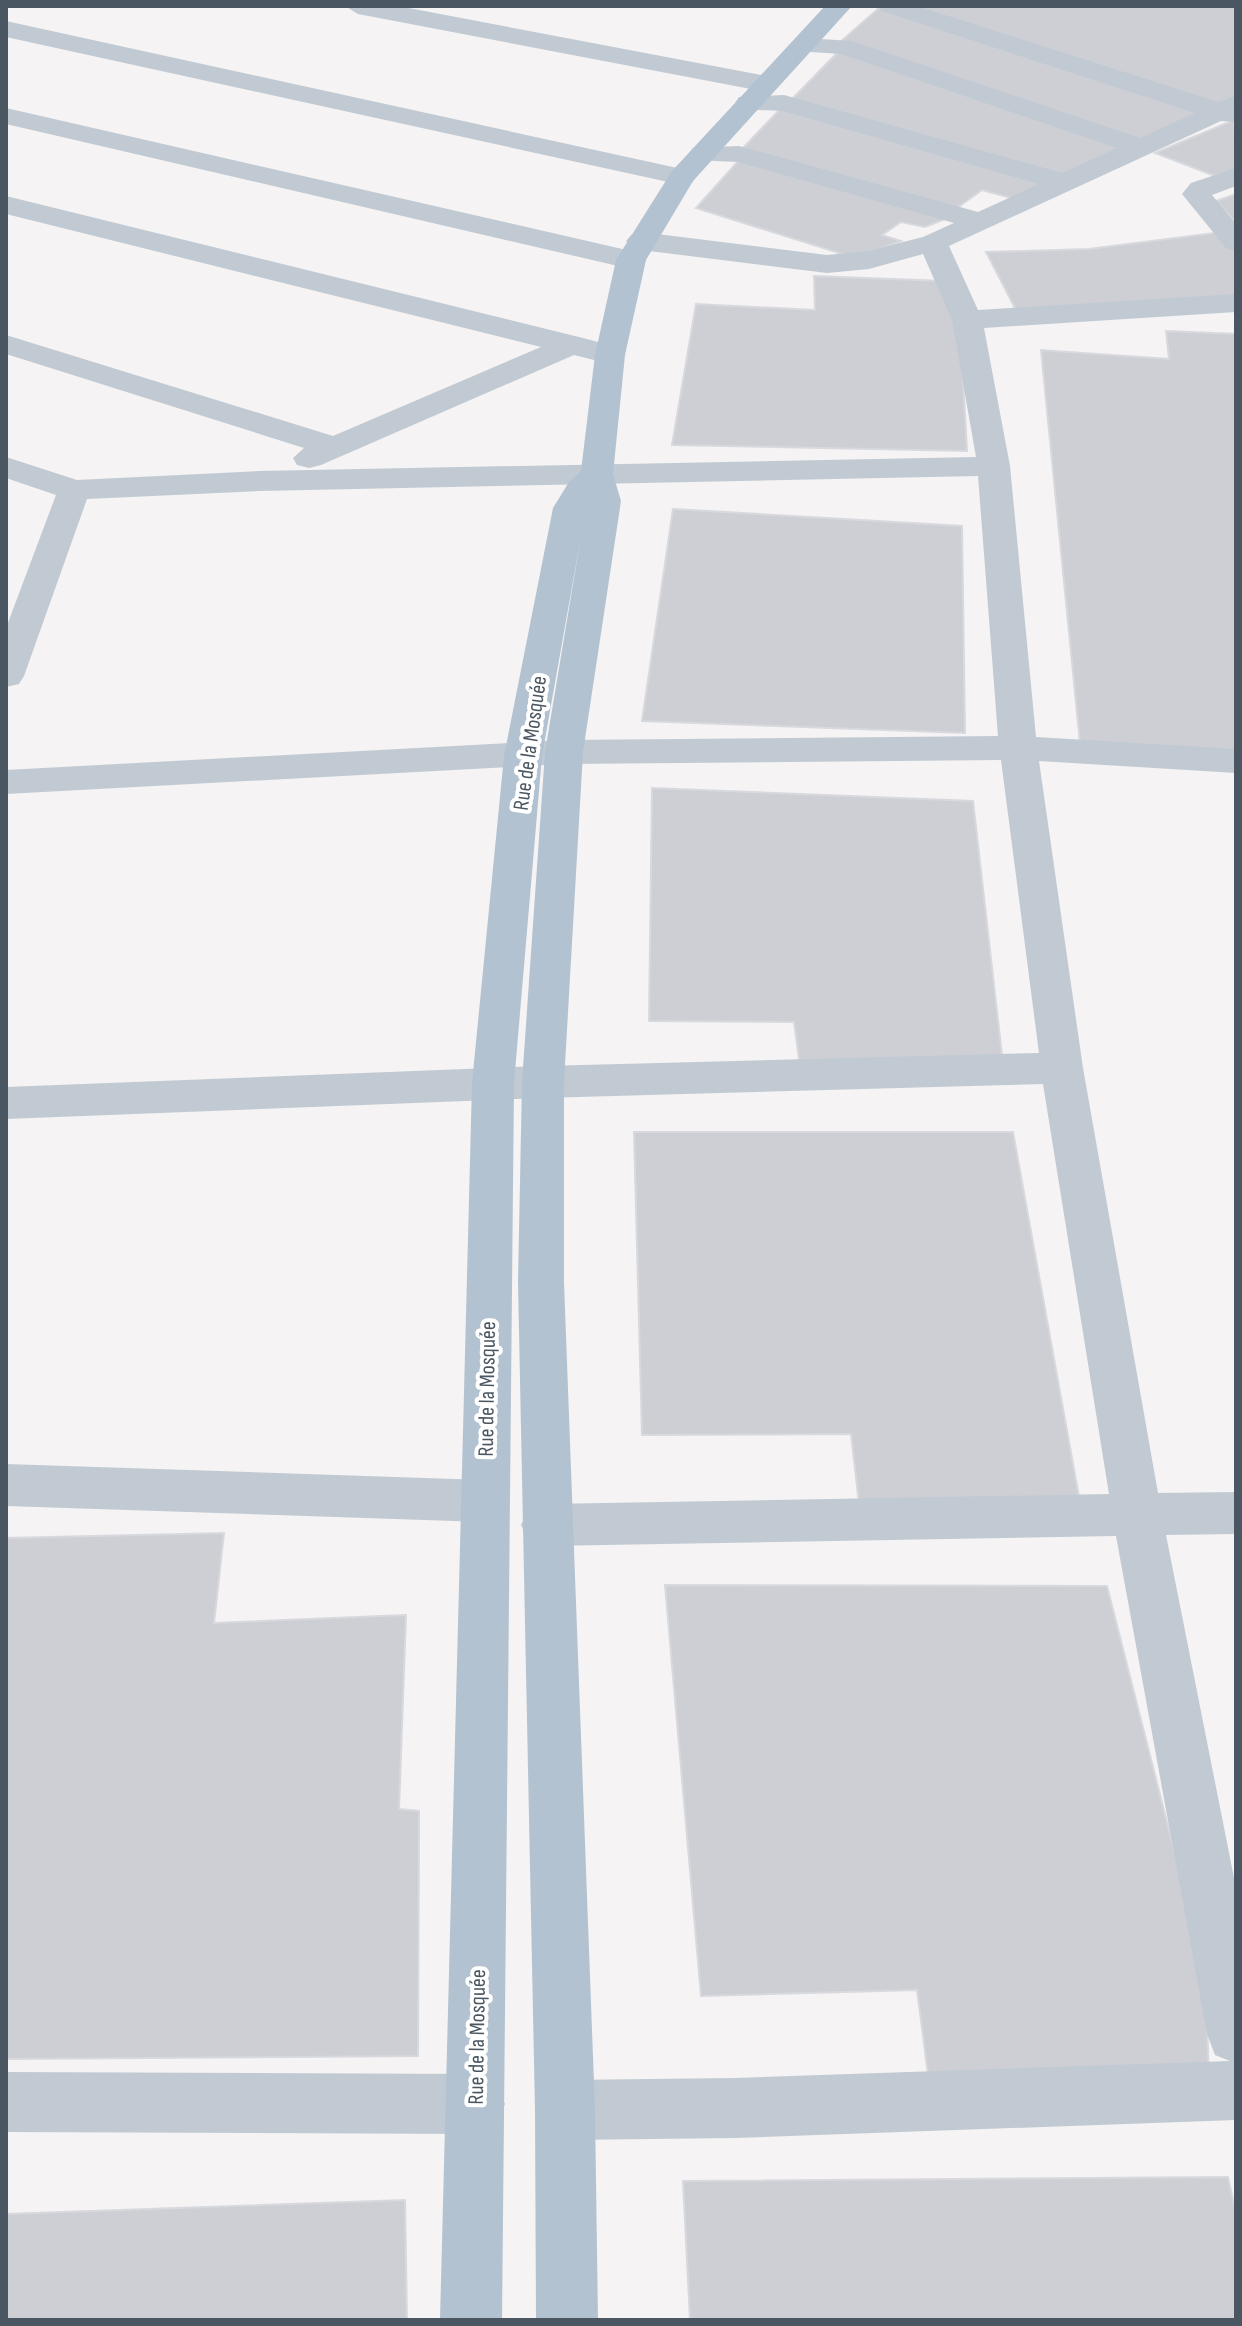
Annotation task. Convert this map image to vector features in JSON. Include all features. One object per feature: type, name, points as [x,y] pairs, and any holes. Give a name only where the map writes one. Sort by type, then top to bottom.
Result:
[{"type":"main road","points":[[567,2320],[565,2110],[541,1282],[543,754],[604,501],[597,474],[610,355],[636,251],[682,177],[839,6]]},
{"type":"main road","name":"Rue de la Mosquée","points":[[471,2320],[493,1083],[543,754]]},
{"type":"street","points":[[358,6],[757,94],[1063,182]]},
{"type":"street","points":[[891,6],[1230,111]]},
{"type":"street","points":[[6,29],[682,177]]},
{"type":"street","points":[[804,46],[843,46],[1140,147]]},
{"type":"street","points":[[6,116],[636,251],[827,264],[869,260],[933,243],[1140,147],[1230,111]]},
{"type":"street","points":[[703,154],[739,154],[979,221]]},
{"type":"street","points":[[1236,176],[1201,189],[1196,194],[1236,242]]},
{"type":"street","points":[[6,205],[610,355]]},
{"type":"street","points":[[933,243],[967,320],[994,466],[1018,748],[1062,1068],[1137,1514],[1236,2034]]},
{"type":"street","points":[[967,320],[1236,303]]},
{"type":"street","points":[[6,344],[334,447]]},
{"type":"street","points":[[259,481],[572,345]]},
{"type":"street","points":[[6,467],[74,490],[259,481],[994,466]]},
{"type":"street","points":[[6,676],[74,490]]},
{"type":"street","points":[[6,782],[543,754],[1018,748],[1236,761]]},
{"type":"street","points":[[6,1103],[493,1083],[1062,1068]]},
{"type":"street","points":[[6,1485],[484,1501]]},
{"type":"street","points":[[546,1525],[1236,1513]]},
{"type":"street","points":[[565,2110],[736,2108],[1236,2090]]},
{"type":"street","points":[[6,2102],[475,2104]]},
{"type":"building","points":[[881,6],[1211,111],[1139,143],[839,43]]},
{"type":"building","points":[[909,6],[1236,7],[1236,99],[1218,105]]},
{"type":"building","points":[[841,49],[1133,147],[1063,178],[791,100]]},
{"type":"building","points":[[782,107],[1055,182],[1018,200],[982,190],[957,208],[740,151]]},
{"type":"building","points":[[1234,120],[1236,173],[1220,178],[1155,153]]},
{"type":"building","points":[[739,160],[953,216],[925,227],[901,222],[882,235],[901,241],[855,258],[696,208]]},
{"type":"building","points":[[1236,194],[1236,223],[1216,201]]},
{"type":"building","points":[[1222,232],[1236,252],[1236,297],[1018,314],[986,252],[1089,249]]},
{"type":"building","points":[[814,276],[944,281],[961,343],[967,451],[672,445],[696,304],[815,310]]},
{"type":"building","points":[[1166,331],[1236,334],[1236,750],[1080,743],[1041,350],[1169,359]]},
{"type":"building","points":[[673,509],[962,526],[965,733],[642,721]]},
{"type":"building","points":[[652,788],[973,801],[1003,1064],[800,1067],[794,1022],[649,1021]]},
{"type":"building","points":[[634,1132],[1013,1132],[1079,1497],[859,1504],[851,1434],[642,1435]]},
{"type":"building","points":[[224,1533],[214,1623],[406,1615],[399,1809],[419,1811],[418,2056],[6,2059],[6,1538]]},
{"type":"building","points":[[665,1585],[1107,1586],[1205,1972],[1209,2076],[929,2082],[917,1990],[701,1996]]},
{"type":"building","points":[[1228,2177],[1236,2214],[1236,2320],[690,2320],[683,2181]]},
{"type":"building","points":[[405,2200],[407,2320],[6,2320],[6,2214]]}]
